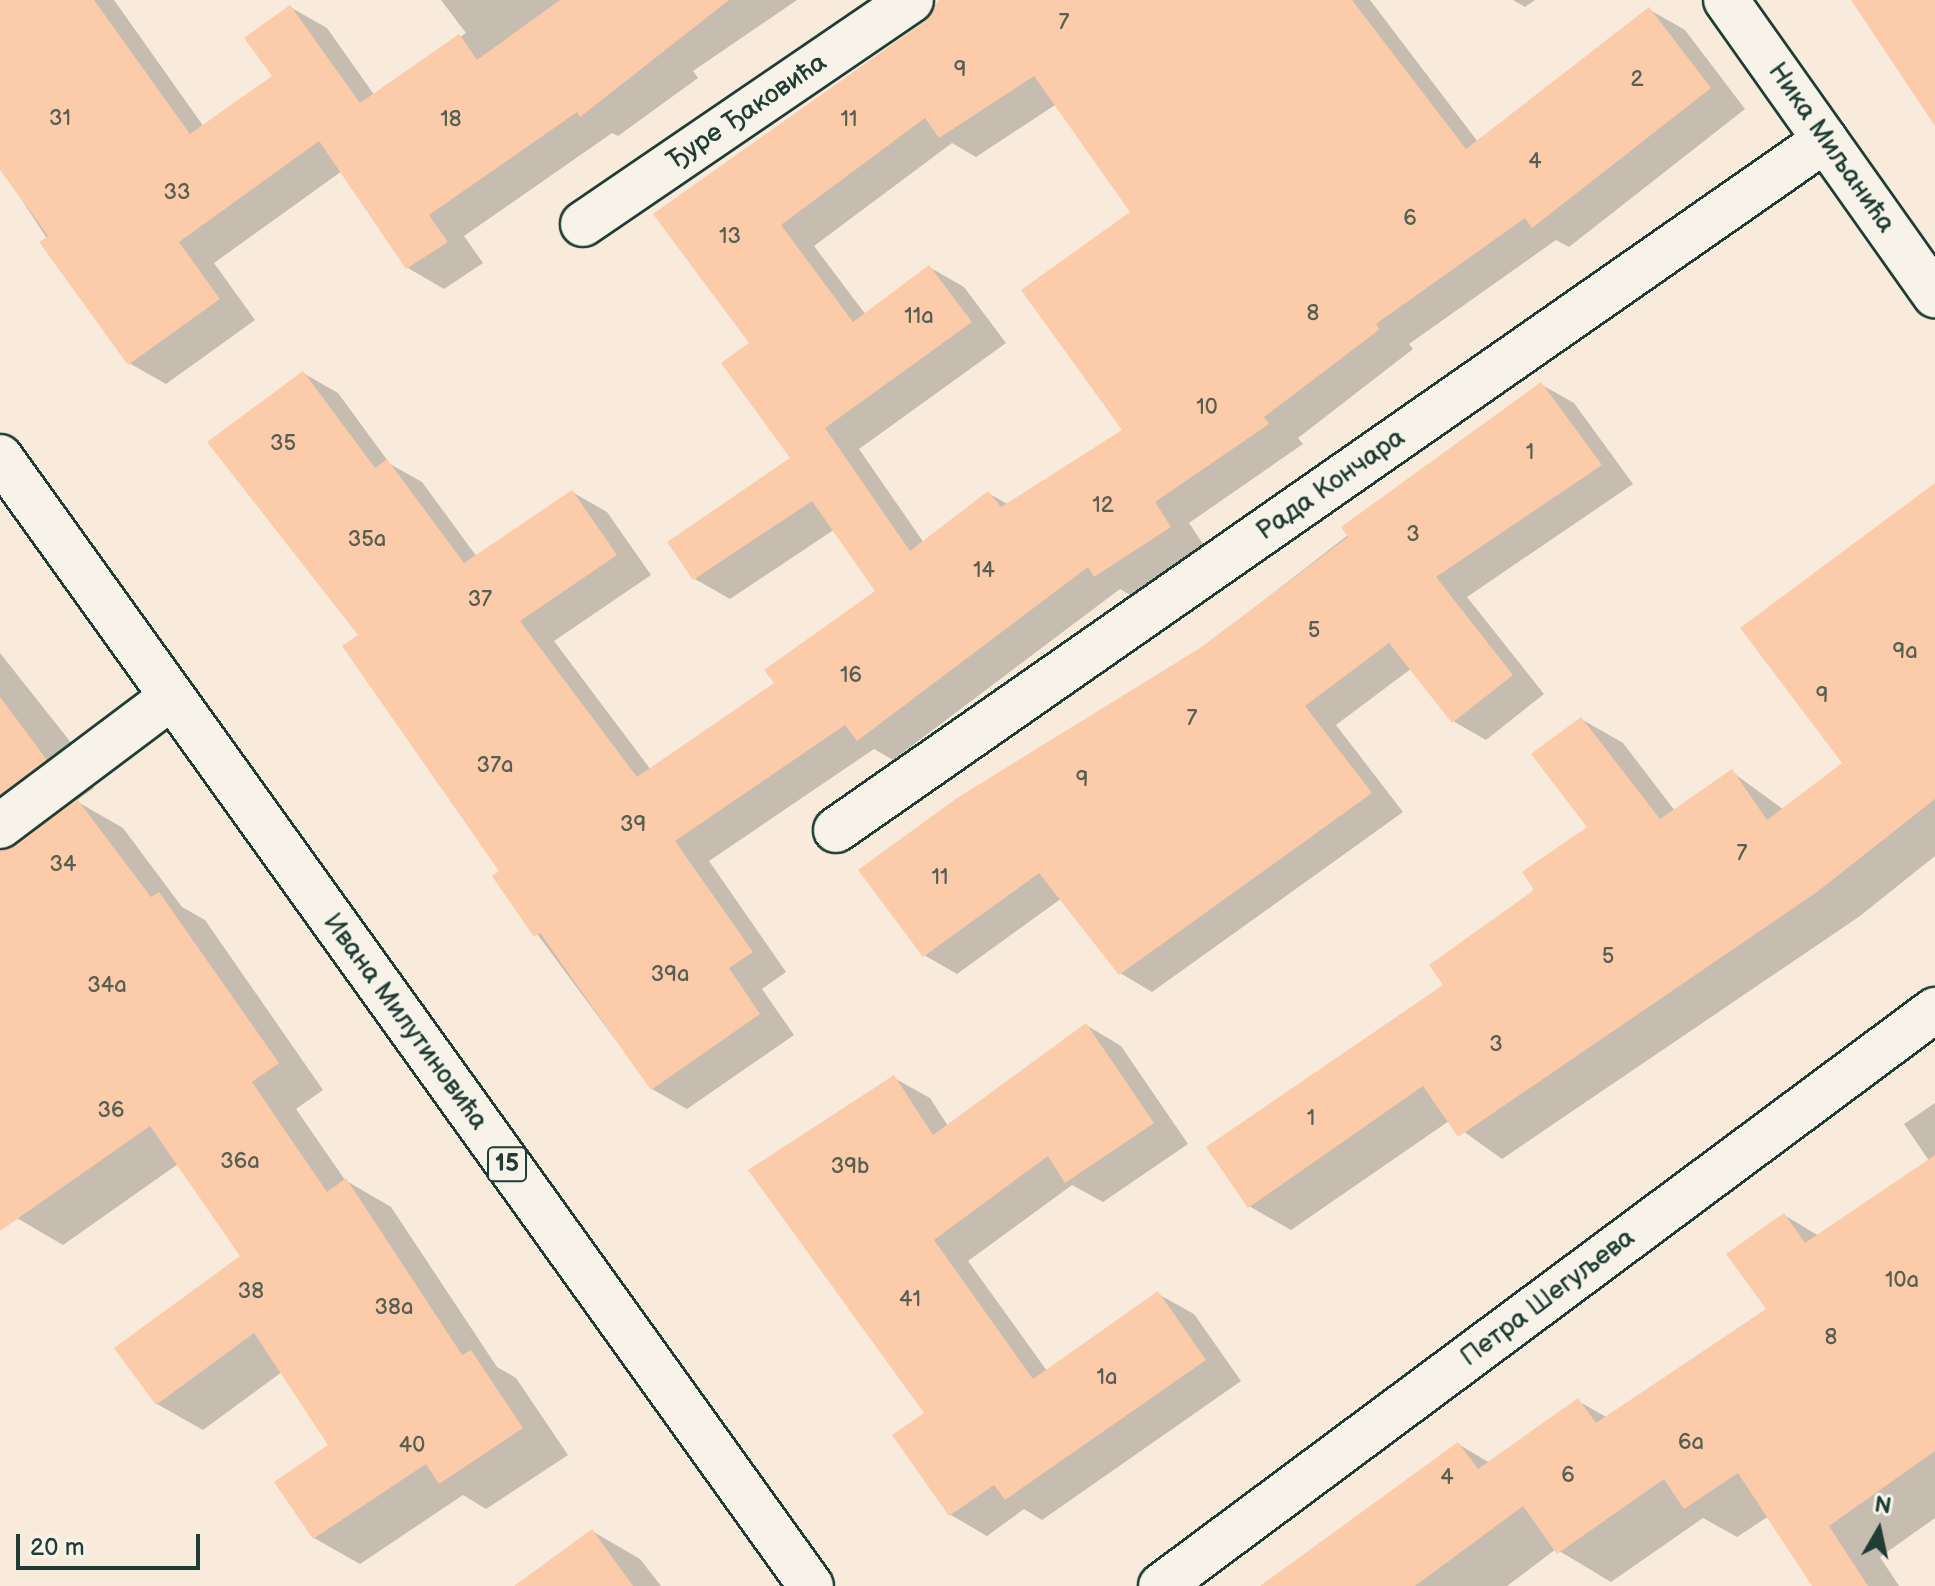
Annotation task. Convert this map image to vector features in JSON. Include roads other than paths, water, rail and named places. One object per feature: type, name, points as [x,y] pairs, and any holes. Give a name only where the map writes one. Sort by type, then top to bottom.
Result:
[{"type":"street","name":"Ђуре Ђаковића","points":[[583,224],[911,0]]},
{"type":"street","name":"Ника Миљанића","points":[[1726,0],[1935,295]]},
{"type":"street","name":"Рада Кончара","points":[[836,830],[1825,140]]},
{"type":"street","name":"Ивана Милутиновића","points":[[0,457],[811,1586]]},
{"type":"street","points":[[0,826],[172,697]]},
{"type":"street","name":"Петра Шегуљева","points":[[1161,1586],[1935,1010]]}]
